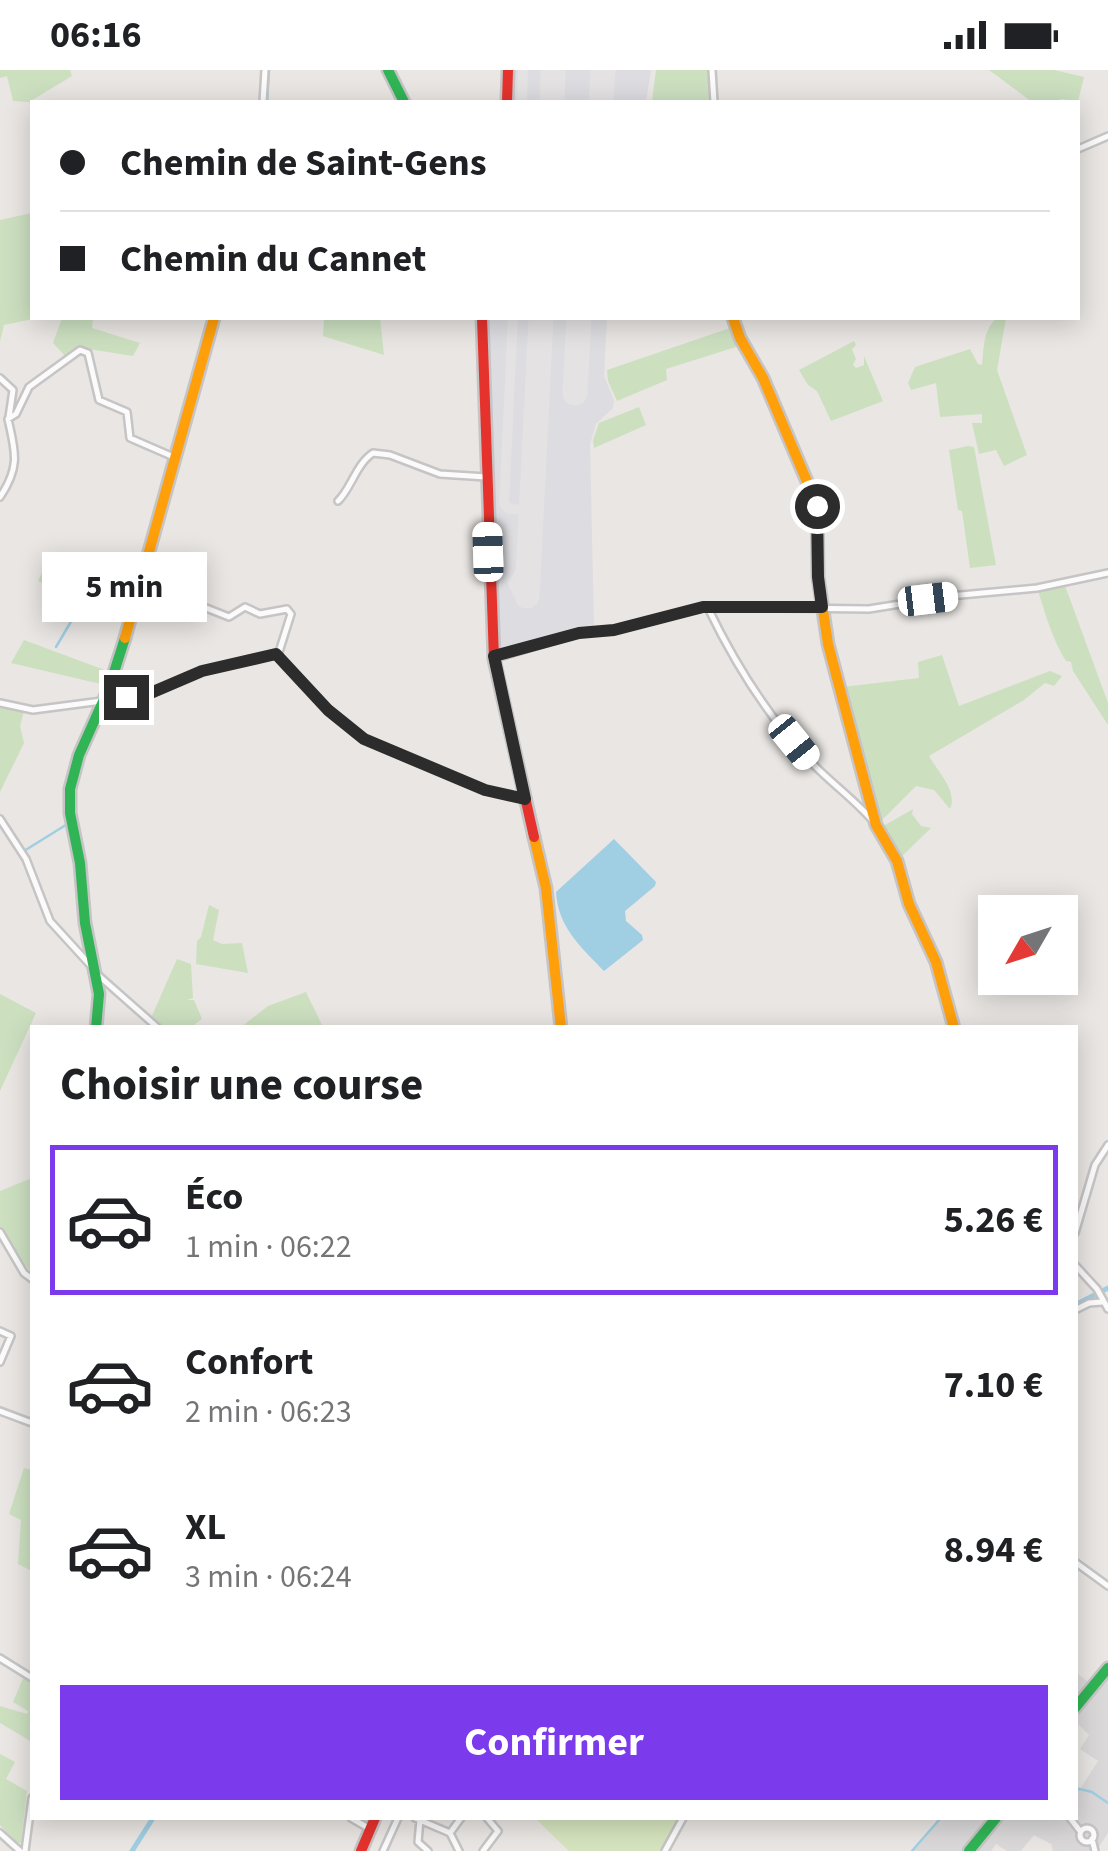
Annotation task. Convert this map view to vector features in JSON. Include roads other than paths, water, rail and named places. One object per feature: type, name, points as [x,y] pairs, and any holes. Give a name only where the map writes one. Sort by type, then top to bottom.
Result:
[{"type":"street","points":[[264,100],[265,70]]},
{"type":"street","points":[[388,70],[403,100]]},
{"type":"street","points":[[507,100],[508,70]]},
{"type":"street","points":[[712,70],[714,100]]},
{"type":"street","points":[[1080,148],[1108,136]]},
{"type":"street","points":[[96,1025],[99,994],[69,804],[79,755],[105,700],[140,590],[213,320]]},
{"type":"street","points":[[482,320],[486,477],[498,653],[546,888],[561,1025]]},
{"type":"street","points":[[734,320],[763,378],[817,506],[818,577],[828,644],[876,825],[897,861],[908,904],[936,962],[953,1025]]},
{"type":"street","points":[[10,418],[34,382],[83,350],[88,353],[96,395],[104,403],[127,412],[130,438],[176,458]]},
{"type":"street","points":[[0,378],[12,390],[7,414],[17,445],[16,458],[0,497]]},
{"type":"street","points":[[338,501],[347,494],[364,460],[373,453],[390,455],[440,474],[486,477]]},
{"type":"street","points":[[498,653],[708,608],[869,609],[1037,588],[1108,572]]},
{"type":"street","points":[[140,590],[191,602],[229,617],[245,607],[260,614],[287,609],[290,621],[279,652]]},
{"type":"street","points":[[708,608],[730,652],[767,709],[809,760],[876,825]]},
{"type":"street","points":[[0,703],[32,710],[153,692],[202,671],[276,654],[328,710],[364,739],[485,790],[525,799]]},
{"type":"street","points":[[0,819],[26,859],[50,921],[95,971],[155,1025]]},
{"type":"street","points":[[1078,1223],[1095,1166],[1108,1144]]},
{"type":"street","points":[[0,1232],[30,1278]]},
{"type":"street","points":[[1078,1269],[1108,1309]]},
{"type":"street","points":[[1078,1309],[1100,1296]]},
{"type":"street","points":[[0,1331],[11,1336],[0,1362]]},
{"type":"street","points":[[0,1411],[30,1422]]},
{"type":"street","points":[[1078,1564],[1108,1586]]},
{"type":"street","points":[[0,1658],[30,1677]]},
{"type":"street","points":[[1078,1705],[1108,1670]]},
{"type":"street","points":[[0,1833],[22,1851],[30,1809]]},
{"type":"street","points":[[383,1851],[397,1820]]},
{"type":"street","points":[[421,1820],[418,1842],[428,1851]]},
{"type":"street","points":[[423,1820],[450,1833],[459,1851]]},
{"type":"street","points":[[450,1833],[460,1820]]},
{"type":"street","points":[[483,1851],[498,1830],[489,1820]]},
{"type":"street","points":[[665,1851],[682,1820]]},
{"type":"street","points":[[968,1851],[992,1820]]},
{"type":"street","points":[[1072,1820],[1084,1841],[1092,1839],[1094,1851]]},
{"type":"street","points":[[361,1851],[372,1821]]},
{"type":"water","points":[[614,839],[656,882],[625,911],[626,921],[643,940],[604,971],[566,926],[556,892]]},
{"type":"waterway","points":[[267,100],[269,70]]},
{"type":"waterway","points":[[56,647],[89,591],[94,570]]},
{"type":"waterway","points":[[24,851],[69,823]]},
{"type":"waterway","points":[[1078,1303],[1108,1288]]},
{"type":"waterway","points":[[1078,1789],[1092,1792],[1108,1803]]},
{"type":"waterway","points":[[132,1851],[152,1820]]},
{"type":"waterway","points":[[912,1851],[939,1820]]}]
